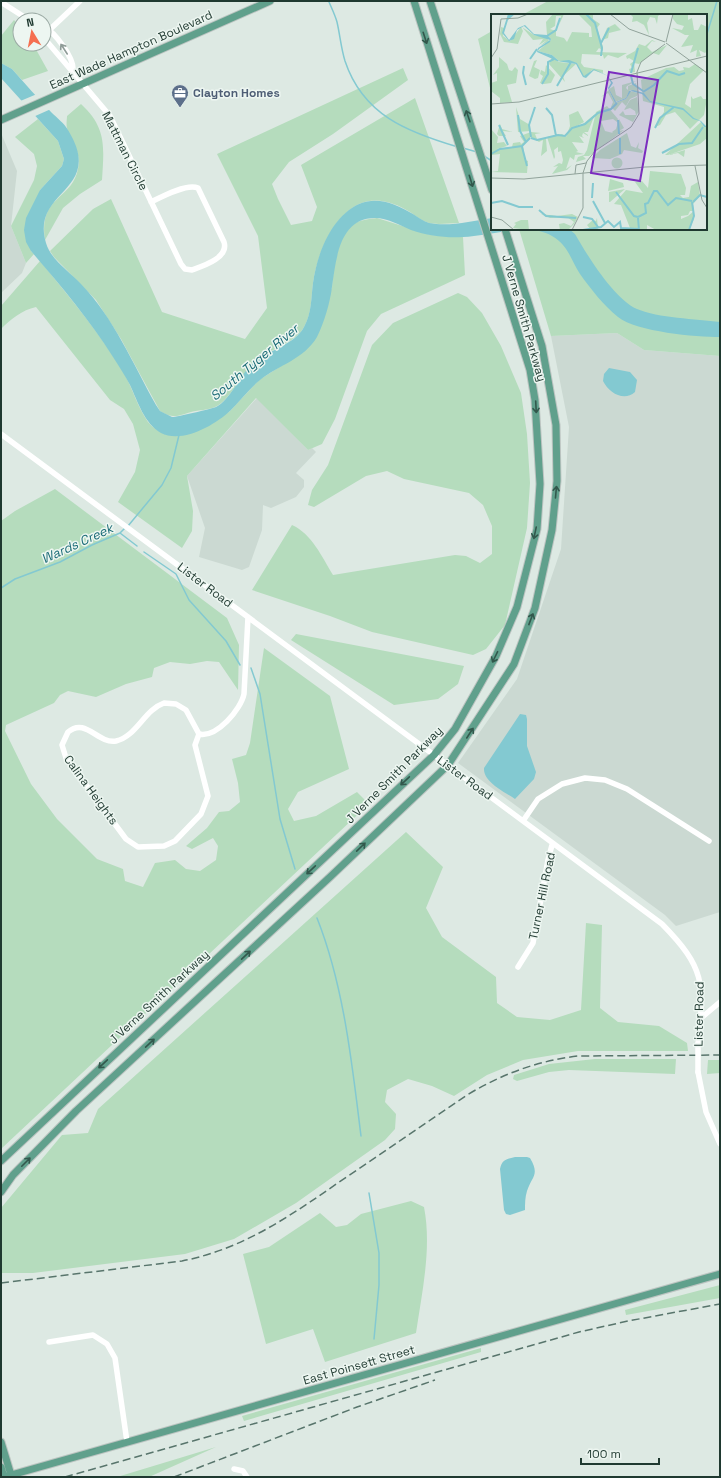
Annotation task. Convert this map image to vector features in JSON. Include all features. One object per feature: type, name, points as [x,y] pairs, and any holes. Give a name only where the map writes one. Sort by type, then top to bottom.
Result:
[{"type":"main road","name":"East Wade Hampton Boulevard","points":[[1,120],[270,1]]},
{"type":"main road","name":"J Verne Smith Parkway","points":[[1,1161],[434,755],[455,729],[496,656],[517,607],[537,530],[540,484],[535,400],[530,370],[414,1]]},
{"type":"main road","points":[[430,1],[491,187]]},
{"type":"main road","name":"J Verne Smith Parkway","points":[[1,1192],[13,1176],[76,1111],[330,877],[448,765],[514,664],[535,608],[552,530],[557,481],[556,424],[542,346],[505,230]]},
{"type":"main road","name":"East Poinsett Street","points":[[6,1476],[720,1274]]},
{"type":"main road","points":[[1,1442],[6,1476]]},
{"type":"main road","points":[[1,1467],[6,1476]]},
{"type":"street","points":[[52,25],[64,19],[80,1]]},
{"type":"street","points":[[1,2],[16,12]]},
{"type":"street","points":[[52,35],[74,64],[73,70],[69,69],[52,47]]},
{"type":"street","name":"Mattman Circle","points":[[73,70],[82,84],[110,116],[151,202],[181,264],[185,269],[192,270],[200,267],[214,260],[224,252],[224,242],[198,188],[191,186],[151,202]]},
{"type":"street","name":"Lister Road","points":[[1,434],[523,820],[552,845],[646,911],[674,936],[688,953],[699,974],[701,986],[701,1018],[698,1044],[698,1072],[706,1112],[720,1144]]},
{"type":"street","points":[[199,734],[208,732],[225,722],[235,712],[242,700],[244,694],[248,617]]},
{"type":"street","name":"Calina Heights","points":[[164,703],[176,704],[186,710],[199,734],[195,745],[207,790],[207,802],[201,814],[180,836],[170,844],[158,847],[138,847],[130,843],[66,758],[63,749],[65,736],[71,730],[79,727],[87,728],[107,741],[123,738],[128,735],[154,708],[164,703]]},
{"type":"street","points":[[523,820],[538,799],[562,784],[585,778],[598,780],[627,789],[709,841]]},
{"type":"street","name":"Turner Hill Road","points":[[518,967],[533,943],[552,845]]},
{"type":"street","points":[[701,1018],[720,1002]]},
{"type":"street","points":[[50,1342],[93,1335],[107,1344],[115,1358],[127,1442]]},
{"type":"street","points":[[234,1469],[242,1471],[247,1477]]},
{"type":"shaded area","points":[[1,133],[17,171],[11,226],[26,263],[22,273],[1,293]]},
{"type":"shaded area","points":[[617,333],[644,350],[720,356],[720,912],[676,926],[665,915],[458,763],[517,679],[561,549],[569,427],[551,336]]},
{"type":"shaded area","points":[[257,398],[308,450],[312,448],[316,452],[296,473],[304,480],[304,487],[296,497],[271,508],[263,505],[262,530],[249,567],[242,570],[199,557],[205,528],[187,476]]},
{"type":"green space","points":[[548,1],[720,1],[720,356],[644,350],[617,333],[551,336],[519,230],[707,230],[707,14],[524,14]]},
{"type":"green space","points":[[12,22],[12,52],[37,52],[48,71],[22,80],[12,69],[1,63],[1,36]]},
{"type":"green space","points":[[491,32],[491,92],[478,39]]},
{"type":"green space","points":[[403,68],[408,80],[333,134],[289,162],[272,184],[291,225],[312,221],[317,207],[301,165],[415,98],[459,223],[429,223],[392,203],[379,201],[359,204],[349,210],[334,227],[322,249],[315,272],[311,305],[307,322],[300,333],[290,341],[265,354],[254,363],[221,404],[209,409],[176,416],[168,415],[160,411],[121,339],[96,300],[50,251],[93,209],[111,199],[162,312],[245,339],[267,308],[258,236],[217,154]]},
{"type":"green space","points":[[81,104],[96,121],[100,130],[103,148],[102,180],[80,194],[63,208],[45,240],[44,226],[46,215],[51,206],[75,179],[78,169],[79,162],[77,152],[68,133],[67,116]]},
{"type":"green space","points":[[38,119],[58,141],[64,159],[62,166],[40,190],[31,251],[34,254],[26,263],[11,226],[34,180],[37,166],[34,154],[15,137]]},
{"type":"green space","points":[[377,218],[431,235],[463,237],[465,275],[381,314],[367,331],[335,419],[322,444],[308,450],[256,398],[187,476],[193,511],[192,531],[182,548],[118,502],[135,472],[140,450],[133,424],[124,409],[110,400],[36,307],[17,315],[1,329],[1,306],[40,261],[85,316],[106,345],[125,375],[141,411],[148,422],[157,430],[167,435],[229,412],[259,380],[278,368],[332,288],[333,273],[339,247],[346,231],[357,222]]},
{"type":"green space","points":[[458,293],[467,297],[482,313],[501,346],[521,393],[527,434],[530,483],[527,528],[505,625],[486,649],[473,655],[372,632],[330,616],[252,590],[292,525],[311,540],[333,575],[455,555],[466,556],[480,563],[492,554],[492,526],[483,505],[469,493],[404,479],[387,471],[366,476],[314,507],[308,505],[312,490],[328,465],[372,345],[393,323]]},
{"type":"green space","points":[[55,489],[227,618],[239,645],[238,690],[219,662],[207,661],[190,664],[170,662],[154,668],[152,677],[126,684],[96,697],[68,691],[60,695],[54,703],[6,725],[5,731],[31,784],[57,819],[97,859],[123,869],[125,881],[143,887],[155,863],[175,860],[186,869],[200,871],[216,860],[218,846],[213,838],[192,849],[186,846],[207,828],[219,812],[229,811],[240,802],[238,783],[232,759],[246,755],[250,743],[264,648],[330,696],[349,769],[298,792],[288,809],[294,821],[316,816],[357,792],[369,804],[1,1149],[1,521],[15,511]]},
{"type":"green space","points":[[296,634],[464,666],[458,684],[438,699],[394,705],[291,640]]},
{"type":"green space","points":[[406,832],[443,867],[426,908],[442,937],[496,977],[497,1003],[517,1017],[550,1020],[581,1010],[586,923],[602,925],[600,1008],[618,1022],[659,1026],[687,1043],[688,1051],[578,1051],[523,1060],[487,1075],[454,1096],[432,1086],[408,1079],[387,1090],[385,1102],[396,1114],[395,1129],[385,1140],[296,1203],[234,1239],[185,1254],[33,1273],[1,1273],[1,1208],[62,1135],[88,1133],[98,1109]]},
{"type":"green space","points":[[595,1059],[676,1059],[675,1074],[569,1070],[549,1072],[517,1081],[513,1079],[514,1075],[549,1064]]},
{"type":"green space","points":[[708,1060],[720,1060],[720,1073],[707,1074]]},
{"type":"green space","points":[[411,1201],[424,1207],[427,1238],[427,1254],[416,1333],[325,1362],[313,1329],[266,1344],[243,1254],[269,1247],[320,1213],[336,1227],[347,1225],[361,1214]]},
{"type":"green space","points":[[720,1285],[720,1298],[626,1315],[625,1310]]},
{"type":"green space","points":[[481,1348],[481,1352],[244,1421],[242,1416]]},
{"type":"green space","points":[[216,1447],[149,1477],[117,1477]]},
{"type":"water","points":[[1,63],[12,69],[68,130],[77,150],[78,166],[74,179],[48,211],[44,225],[48,249],[56,260],[93,297],[113,326],[156,405],[160,411],[172,417],[216,407],[221,404],[251,365],[264,355],[294,339],[307,321],[311,305],[315,272],[327,238],[333,227],[341,218],[349,210],[359,204],[373,201],[387,202],[407,210],[429,223],[460,223],[491,218],[491,230],[520,230],[474,236],[444,237],[417,232],[384,219],[375,218],[363,220],[354,225],[347,233],[338,253],[326,313],[320,331],[312,345],[298,356],[260,380],[230,411],[216,422],[188,435],[169,436],[161,433],[150,424],[126,378],[94,329],[31,251],[26,242],[24,230],[26,218],[40,190],[62,166],[64,159],[58,141],[1,78]]},
{"type":"water","points":[[532,230],[570,230],[575,234],[602,276],[628,304],[637,309],[655,314],[677,318],[720,322],[720,337],[667,333],[639,326],[618,317],[602,302],[588,285],[580,274],[566,248],[552,236]]},
{"type":"water","points":[[609,368],[630,372],[637,380],[635,392],[631,395],[622,396],[617,395],[609,389],[603,381],[604,374]]},
{"type":"water","points":[[520,714],[526,715],[527,746],[536,772],[534,779],[515,799],[487,778],[484,768]]},
{"type":"water","points":[[515,1157],[530,1158],[535,1172],[526,1193],[525,1210],[510,1215],[506,1214],[504,1210],[500,1169],[504,1161]]},
{"type":"pier","points":[[37,94],[51,109],[33,117],[18,102]]},
{"type":"waterway","points":[[707,34],[717,1]]},
{"type":"waterway","points":[[329,2],[337,22],[345,61],[353,80],[363,95],[375,108],[389,119],[421,135],[458,147]]},
{"type":"waterway","points":[[463,148],[477,152]]},
{"type":"waterway","points":[[484,156],[491,160]]},
{"type":"waterway","name":"Wards Creek","points":[[128,526],[162,485],[171,468],[179,435]]},
{"type":"waterway","name":"Wards Creek","points":[[1,588],[15,579],[60,562],[92,545],[120,533],[125,528]]},
{"type":"waterway","points":[[120,533],[137,546]]},
{"type":"waterway","points":[[144,552],[176,574],[189,600],[226,641],[240,665]]},
{"type":"waterway","points":[[251,668],[260,694],[280,819],[295,869]]},
{"type":"waterway","points":[[317,918],[334,971],[346,1026],[361,1136]]},
{"type":"waterway","points":[[369,1193],[379,1253],[379,1285],[374,1339]]},
{"type":"railway","points":[[1,1283],[182,1261],[206,1255],[228,1247],[269,1228],[289,1216],[467,1095],[493,1081],[534,1065],[578,1056],[720,1055]]},
{"type":"railway","points":[[65,1477],[579,1332],[628,1321],[720,1304]]},
{"type":"railway","points":[[174,1477],[357,1407],[435,1380]]},
{"type":"place","name":"Clayton Homes","points":[[180,108]]},
{"type":"water label","name":"South Tyger River","points":[[254,362]]}]
